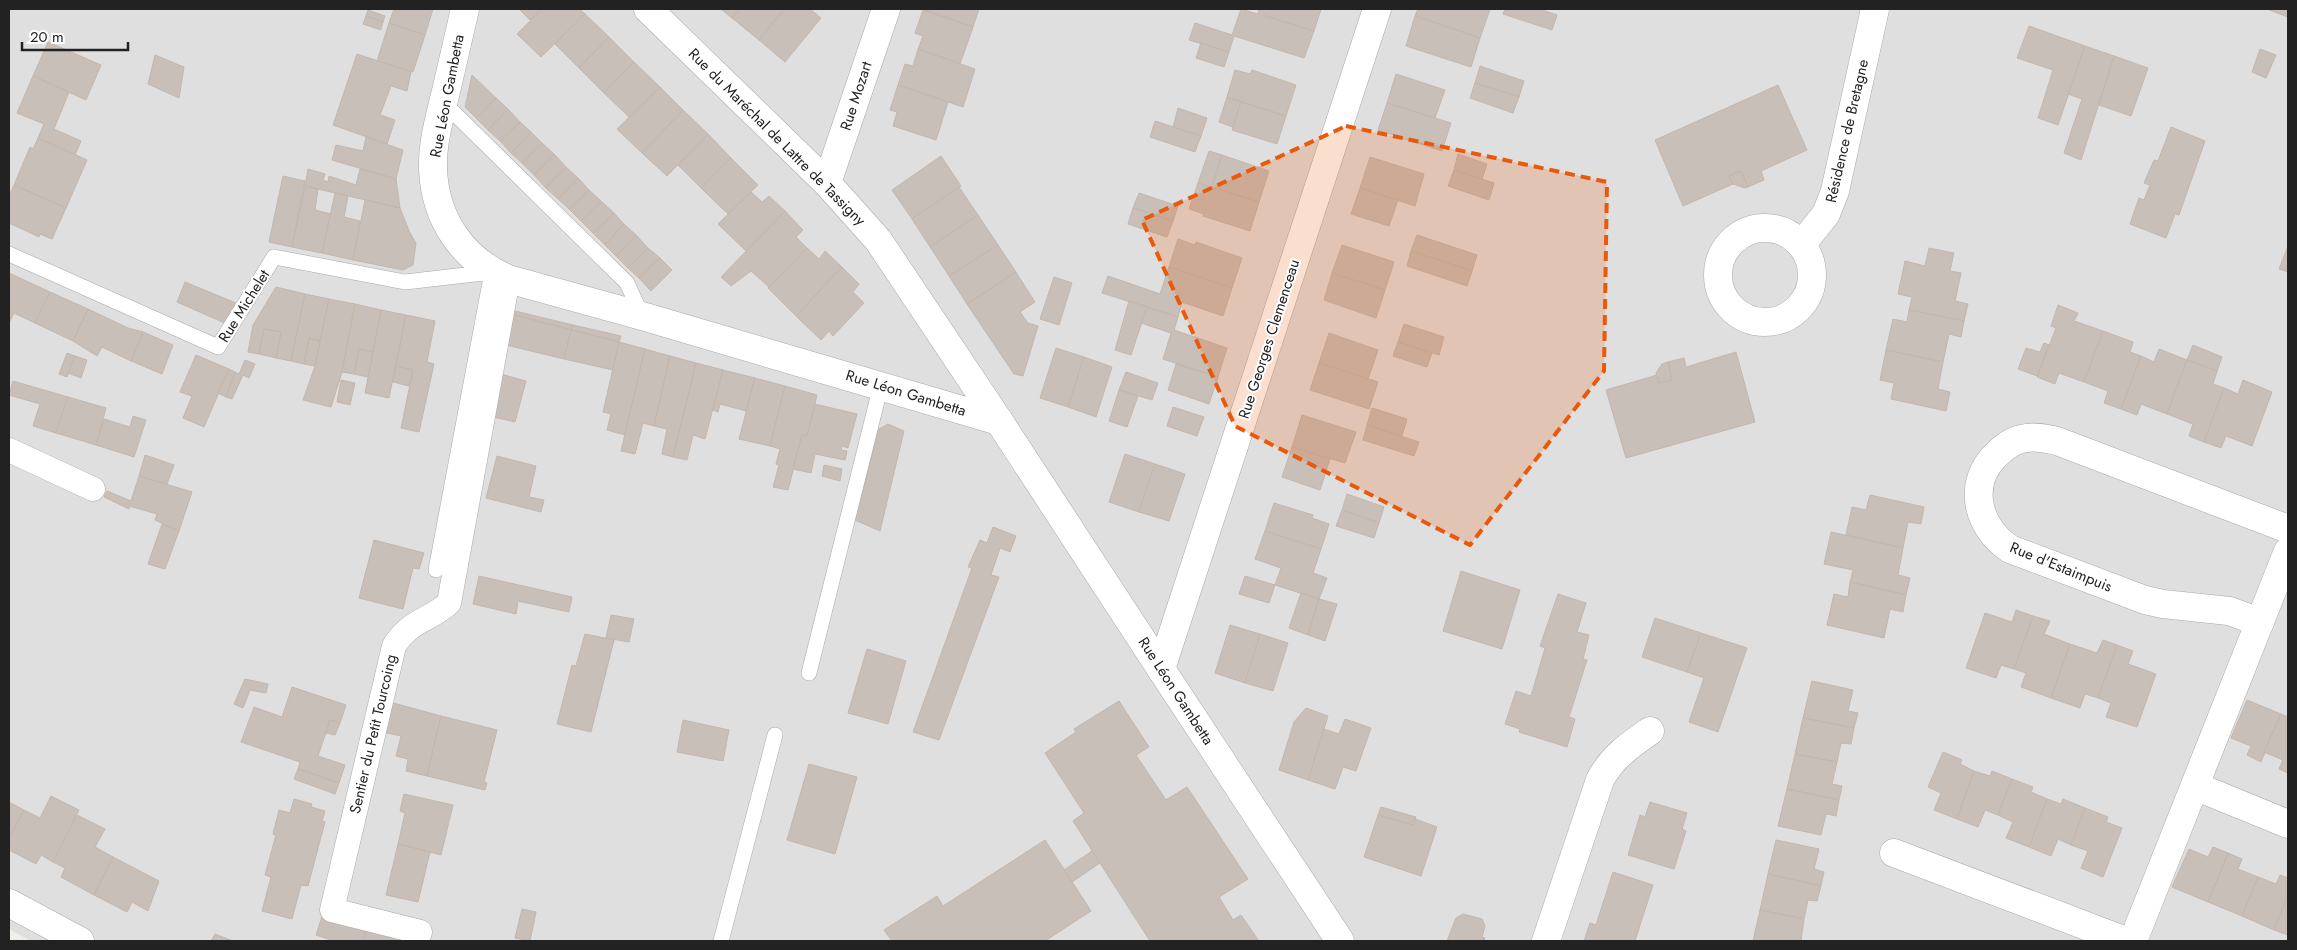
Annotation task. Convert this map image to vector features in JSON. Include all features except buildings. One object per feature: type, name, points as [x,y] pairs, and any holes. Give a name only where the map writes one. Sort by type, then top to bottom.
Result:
[{"type":"street","name":"Rue Léon Gambetta","points":[[465,9],[437,128],[433,168],[436,198],[444,220],[459,244],[475,260],[500,275],[999,421],[1340,941]]},
{"type":"street","name":"Rue du Maréchal de Lattre de Tassigny","points":[[648,9],[827,183],[878,240],[999,421]]},
{"type":"street","name":"Rue Mozart","points":[[827,183],[886,9]]},
{"type":"street","name":"Rue Georges Clemenceau","points":[[1161,668],[1377,9]]},
{"type":"street","name":"Résidence de Bretagne","points":[[1802,244],[1826,214],[1836,191],[1875,9]]},
{"type":"street","name":"Sentier du Petit Tourcoing","points":[[417,941],[420,932],[332,910],[394,646],[402,634],[414,624],[440,611],[449,603],[500,275]]},
{"type":"street","name":"Rue d'Estaimpuis","points":[[2260,622],[2229,611],[2163,604],[2144,600],[2010,549],[1996,539],[1986,525],[1981,509],[1979,491],[1981,474],[1989,462],[2012,442],[2027,438],[2041,438],[2057,441],[2288,529]]},
{"type":"street","points":[[9,450],[93,489]]},
{"type":"street","points":[[2133,941],[2288,551]]},
{"type":"street","points":[[1546,941],[1600,780],[1606,769],[1623,749],[1650,731]]},
{"type":"street","points":[[2195,786],[2288,824]]},
{"type":"street","points":[[1894,852],[2126,941]]},
{"type":"street","points":[[9,903],[80,941]]},
{"type":"lane","points":[[444,103],[627,283],[642,316]]},
{"type":"lane","name":"Rue Michelet","points":[[9,254],[218,348],[274,257],[405,282],[500,275]]},
{"type":"lane","points":[[436,570],[500,275]]},
{"type":"lane","points":[[809,673],[881,386]]},
{"type":"lane","points":[[721,941],[776,735]]},
{"type":"highlighted area","points":[[1346,126],[1607,182],[1604,371],[1470,545],[1235,426],[1142,220]]},
{"type":"shaded area","points":[[9,9],[2288,9],[2288,941],[31,941],[9,929]]}]
